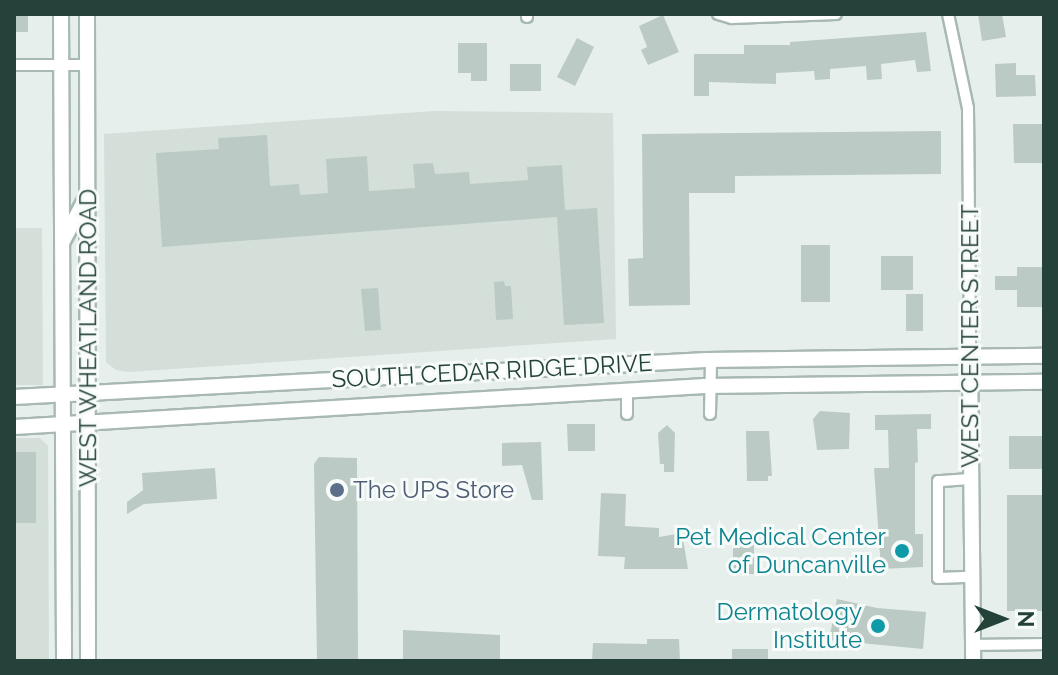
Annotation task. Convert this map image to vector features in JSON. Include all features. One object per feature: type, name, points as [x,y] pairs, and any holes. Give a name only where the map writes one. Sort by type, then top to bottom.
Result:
[{"type":"main road","name":"WEST WHEATLAND ROAD","points":[[61,14],[64,661]]},
{"type":"main road","name":"WEST WHEATLAND ROAD","points":[[87,14],[88,661]]},
{"type":"main road","points":[[63,241],[87,196]]},
{"type":"main road","name":"WEST CENTER STREET","points":[[970,356],[973,661]]},
{"type":"main road","name":"SOUTH CEDAR RIDGE DRIVE","points":[[14,397],[711,360],[1044,356]]},
{"type":"main road","points":[[470,398],[473,371]]},
{"type":"main road","name":"SOUTH CEDAR RIDGE DRIVE","points":[[14,427],[64,426],[259,410],[711,386],[1044,382]]},
{"type":"main road","points":[[259,410],[266,383]]},
{"type":"street","points":[[718,14],[732,18],[836,14]]},
{"type":"street","name":"WEST CENTER STREET","points":[[948,14],[968,108],[970,356]]},
{"type":"street","points":[[14,65],[87,65]]},
{"type":"street","points":[[710,414],[711,360]]},
{"type":"street","points":[[627,390],[627,414]]},
{"type":"street","points":[[970,479],[938,481],[938,578],[971,577]]},
{"type":"street","points":[[973,645],[1044,644]]},
{"type":"shaded area","points":[[434,111],[613,113],[616,339],[129,372],[116,370],[106,362],[104,134]]},
{"type":"shaded area","points":[[14,228],[42,228],[43,385],[14,385]]},
{"type":"shaded area","points":[[14,438],[40,438],[48,446],[49,661],[14,661]]},
{"type":"building","points":[[14,14],[28,14],[28,32],[14,32]]},
{"type":"building","points":[[978,14],[1002,14],[1006,37],[982,41]]},
{"type":"building","points":[[663,15],[679,52],[648,65],[641,50],[647,47],[639,26]]},
{"type":"building","points":[[926,32],[931,71],[917,72],[915,60],[881,64],[882,79],[867,80],[866,66],[830,69],[830,79],[815,80],[814,71],[776,73],[776,84],[709,82],[709,96],[694,96],[694,54],[744,54],[744,45],[790,45],[790,42]]},
{"type":"building","points":[[577,38],[594,47],[575,86],[557,77]]},
{"type":"building","points":[[458,43],[487,43],[487,81],[471,81],[471,73],[458,73]]},
{"type":"building","points":[[1016,63],[1016,75],[1035,75],[1036,96],[996,97],[995,64]]},
{"type":"building","points":[[510,64],[541,64],[541,91],[510,91]]},
{"type":"building","points":[[1013,124],[1044,124],[1044,163],[1014,163]]},
{"type":"building","points":[[941,131],[941,174],[735,176],[735,193],[689,193],[690,305],[629,306],[628,259],[643,258],[642,134]]},
{"type":"building","points":[[267,135],[270,186],[299,184],[300,195],[328,193],[326,159],[367,156],[369,191],[415,188],[413,164],[433,163],[435,174],[469,172],[470,184],[528,180],[527,167],[562,165],[565,210],[597,208],[604,323],[564,325],[557,217],[162,247],[156,153],[219,149],[218,138]]},
{"type":"building","points":[[801,245],[830,245],[830,302],[801,302]]},
{"type":"building","points":[[881,256],[913,256],[913,290],[881,290]]},
{"type":"building","points":[[1017,267],[1044,267],[1044,307],[1017,307],[1017,290],[995,290],[995,276],[1017,276]]},
{"type":"building","points":[[504,281],[505,286],[511,286],[513,319],[496,320],[494,282]]},
{"type":"building","points":[[378,288],[381,330],[365,331],[361,289]]},
{"type":"building","points":[[906,294],[923,294],[923,331],[906,331]]},
{"type":"building","points":[[820,411],[850,413],[849,449],[817,450],[813,419]]},
{"type":"building","points":[[931,414],[931,429],[917,429],[918,462],[915,463],[915,534],[923,534],[923,567],[881,569],[874,468],[889,468],[888,430],[875,430],[875,415]]},
{"type":"building","points":[[567,424],[595,424],[595,451],[568,451]]},
{"type":"building","points":[[667,425],[675,433],[674,472],[664,472],[664,464],[660,464],[658,433]]},
{"type":"building","points":[[746,431],[769,431],[772,476],[768,476],[768,481],[747,481]]},
{"type":"building","points":[[1009,436],[1044,436],[1044,469],[1009,469]]},
{"type":"building","points":[[541,442],[543,500],[532,500],[522,465],[502,466],[502,443]]},
{"type":"building","points":[[14,452],[36,452],[36,523],[14,523]]},
{"type":"building","points":[[319,457],[357,458],[358,661],[317,661],[314,464]]},
{"type":"building","points":[[215,468],[217,499],[144,504],[127,514],[127,502],[143,490],[142,473]]},
{"type":"building","points":[[601,493],[626,494],[625,526],[659,528],[659,537],[682,533],[688,569],[624,569],[625,557],[598,556]]},
{"type":"building","points":[[1007,495],[1044,495],[1044,611],[1007,611]]},
{"type":"building","points":[[733,535],[754,535],[754,574],[733,574]]},
{"type":"building","name":"Dermatology Institute","points":[[837,599],[877,608],[926,612],[923,649],[829,640]]},
{"type":"building","points":[[403,630],[500,635],[500,661],[403,661]]},
{"type":"building","points":[[647,639],[679,639],[680,661],[592,661],[593,643],[647,644]]},
{"type":"building","points":[[732,649],[768,649],[768,661],[732,661]]},
{"type":"place","name":"The UPS Store","points":[[337,490]]},
{"type":"place","name":"Pet Medical Center of Duncanville","points":[[902,551]]},
{"type":"place","name":"Dermatology Institute","points":[[878,626]]}]
